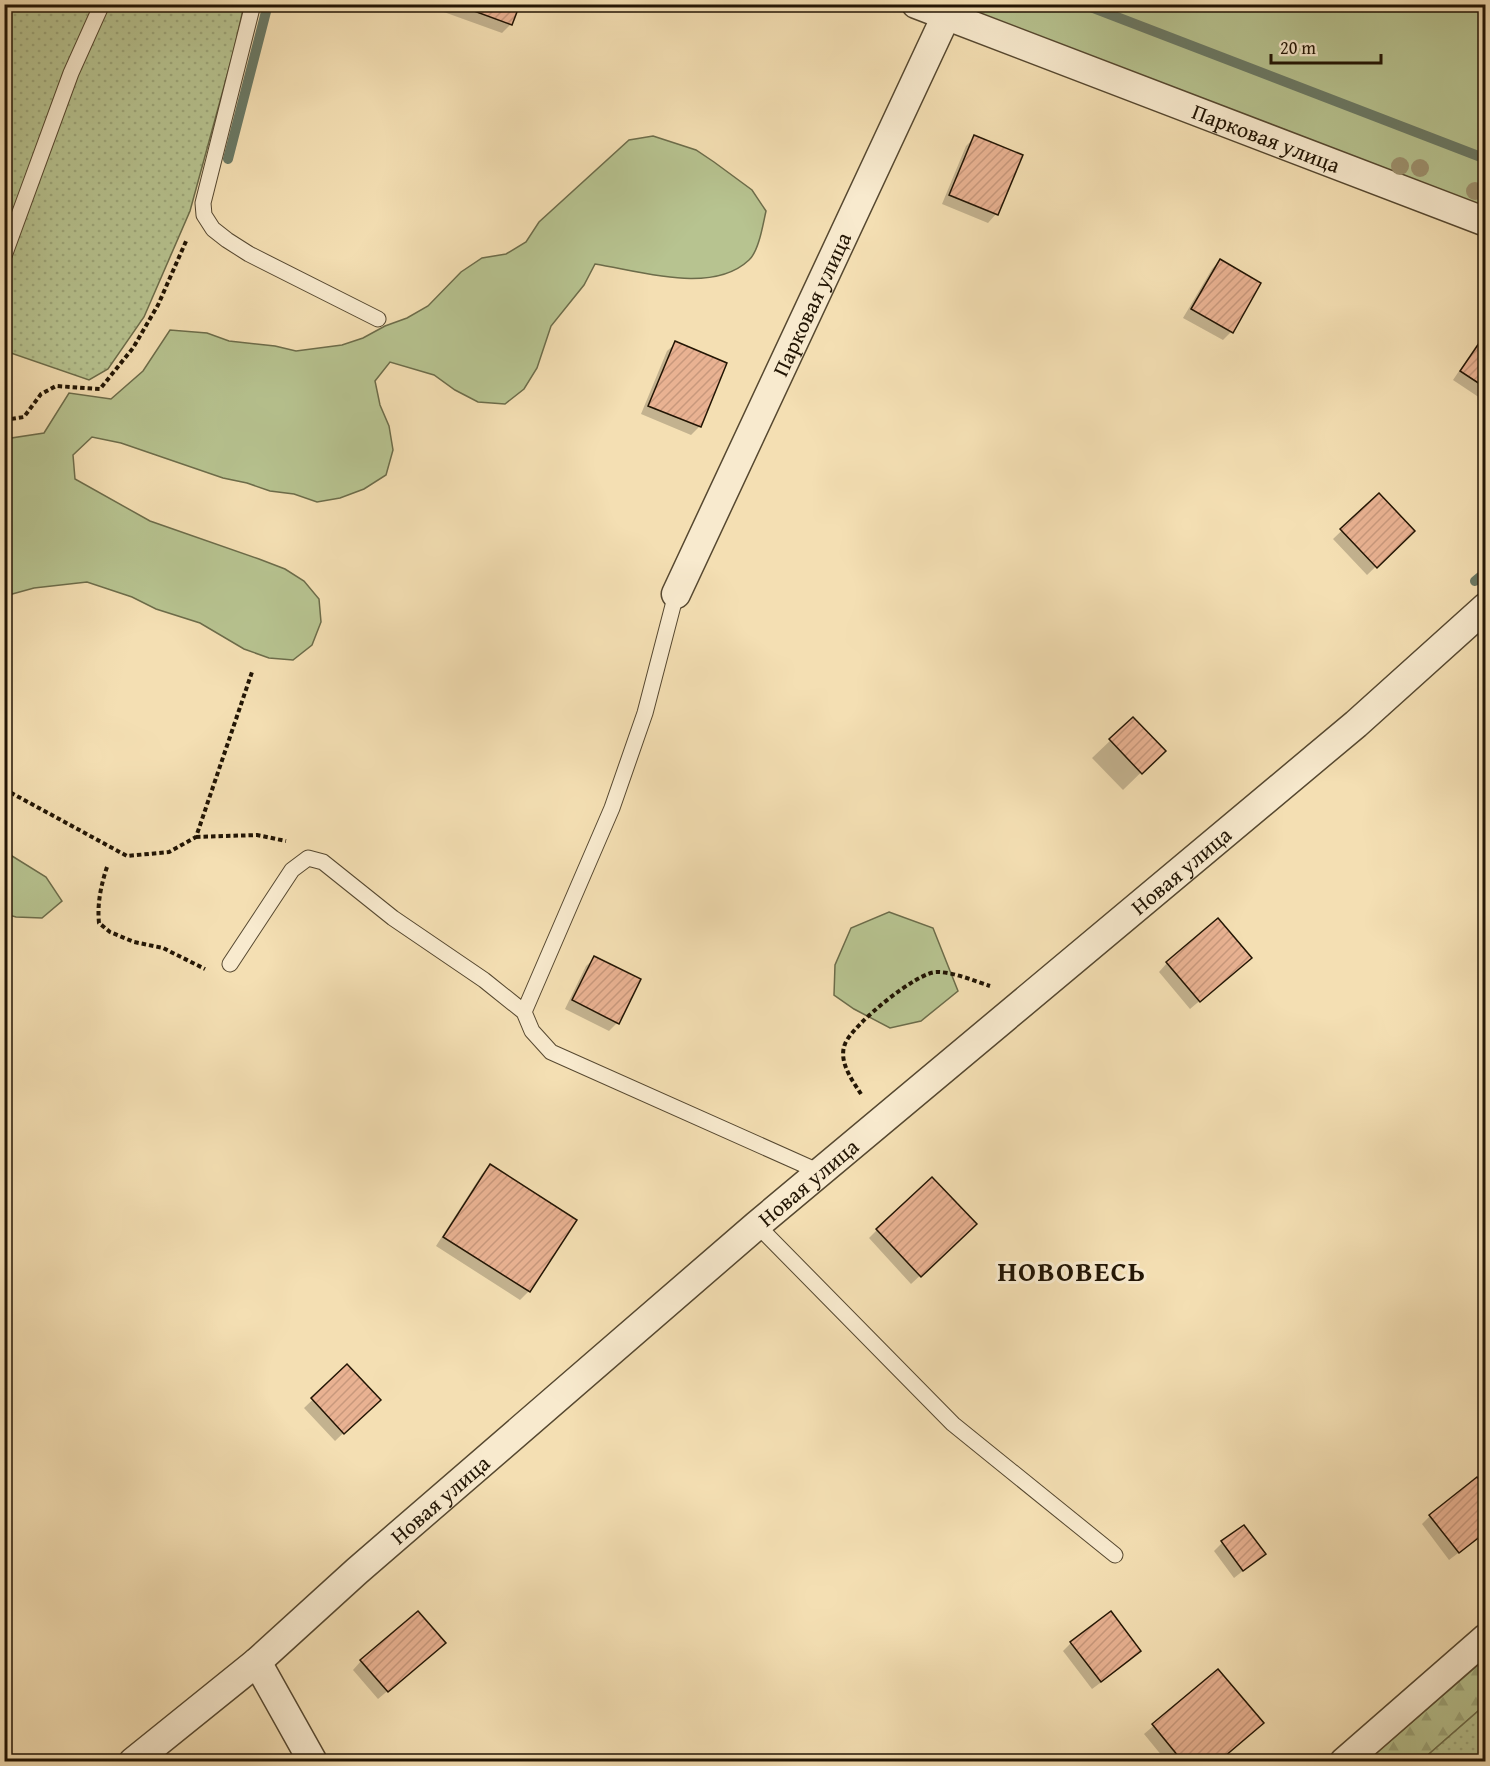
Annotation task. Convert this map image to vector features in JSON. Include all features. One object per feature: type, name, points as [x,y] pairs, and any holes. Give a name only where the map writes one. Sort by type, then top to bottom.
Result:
[{"type":"street","name":"Парковая улица","points":[[916,4],[1485,222]]},
{"type":"street","name":"Парковая улица","points":[[676,594],[946,16]]},
{"type":"street","name":"Новая улица","points":[[134,1761],[257,1662],[357,1571],[757,1225],[1356,724],[1485,607]]},
{"type":"street","points":[[1344,1761],[1485,1638]]},
{"type":"street","points":[[257,1662],[313,1761]]},
{"type":"lane","points":[[4,256],[71,73],[102,4]]},
{"type":"lane","points":[[253,4],[202,203],[204,215],[213,229],[249,254],[378,319]]},
{"type":"lane","points":[[524,1012],[612,808],[645,713],[676,594]]},
{"type":"lane","points":[[230,964],[292,870],[308,858],[323,862],[393,918],[484,980],[524,1012],[532,1031],[551,1052],[820,1172]]},
{"type":"lane","points":[[757,1225],[953,1424],[1115,1555]]},
{"type":"path","points":[[4,420],[24,417],[41,394],[56,386],[100,389],[133,348],[158,305],[202,203]]},
{"type":"path","points":[[196,837],[252,672]]},
{"type":"path","points":[[4,789],[127,856],[169,852],[196,837],[257,835],[284,840],[308,858]]},
{"type":"path","points":[[107,867],[97,908],[99,923],[110,932],[134,942],[163,948],[205,969],[230,964]]},
{"type":"path","points":[[882,1119],[849,1076],[844,1060],[845,1044],[852,1032],[871,1013],[916,979],[936,971],[1028,998]]},
{"type":"green space","points":[[5,5],[244,5],[190,211],[144,317],[108,369],[89,380],[5,351]]},
{"type":"green space","points":[[942,5],[1485,5],[1485,211]]},
{"type":"green space","points":[[653,136],[696,150],[752,190],[766,211],[760,237],[749,260],[734,271],[696,278],[675,278],[595,264],[584,285],[551,326],[537,368],[524,389],[505,404],[478,402],[455,390],[434,375],[390,362],[375,381],[380,405],[389,426],[393,450],[386,475],[364,489],[340,498],[317,502],[294,494],[270,491],[223,478],[121,443],[92,437],[73,455],[75,479],[150,521],[285,569],[304,581],[319,599],[321,622],[312,645],[293,660],[269,658],[244,649],[200,623],[156,609],[132,597],[87,582],[34,588],[5,596],[5,439],[44,433],[69,393],[111,399],[143,371],[170,330],[207,333],[229,341],[275,346],[296,351],[342,345],[363,338],[428,306],[461,272],[482,258],[506,254],[526,242],[539,222],[629,140]]},
{"type":"green space","points":[[4,851],[46,877],[62,901],[42,918],[16,917],[5,914]]},
{"type":"green space","points":[[889,912],[933,928],[958,991],[921,1021],[890,1028],[854,1009],[834,995],[835,965],[851,928]]},
{"type":"green space","points":[[1485,1659],[1485,1705],[1421,1761],[1367,1761]]},
{"type":"green space","points":[[1485,1705],[1485,1761],[1421,1761]]},
{"type":"building","points":[[455,4],[520,4],[512,25]]},
{"type":"building","points":[[974,135],[1023,155],[998,215],[949,195]]},
{"type":"building","points":[[1220,259],[1261,283],[1233,333],[1191,309]]},
{"type":"building","points":[[1486,333],[1486,388],[1460,371]]},
{"type":"building","points":[[675,341],[727,363],[701,427],[648,406]]},
{"type":"building","points":[[1379,493],[1415,531],[1377,568],[1340,529]]},
{"type":"building","points":[[1133,717],[1166,751],[1142,774],[1109,739]]},
{"type":"building","points":[[1218,918],[1252,958],[1200,1002],[1166,962]]},
{"type":"building","points":[[594,956],[641,979],[619,1024],[572,1000]]},
{"type":"building","points":[[490,1164],[577,1220],[530,1292],[443,1237]]},
{"type":"building","points":[[932,1177],[977,1224],[921,1277],[876,1229]]},
{"type":"building","points":[[347,1364],[381,1400],[344,1434],[311,1398]]},
{"type":"building","points":[[1477,1477],[1486,1488],[1486,1532],[1459,1553],[1429,1515]]},
{"type":"building","points":[[1244,1525],[1266,1554],[1243,1571],[1221,1541]]},
{"type":"building","points":[[418,1611],[446,1643],[388,1692],[360,1660]]},
{"type":"building","points":[[1111,1611],[1141,1651],[1101,1682],[1070,1642]]},
{"type":"building","points":[[1218,1669],[1264,1723],[1218,1762],[1183,1762],[1152,1724]]},
{"type":"waterway","points":[[228,159],[268,4]]},
{"type":"waterway","points":[[1083,4],[1486,159]]},
{"type":"waterway","points":[[1475,581],[1486,572]]},
{"type":"district","name":"НОВОВЕСЬ","points":[[1072,1270]]}]
